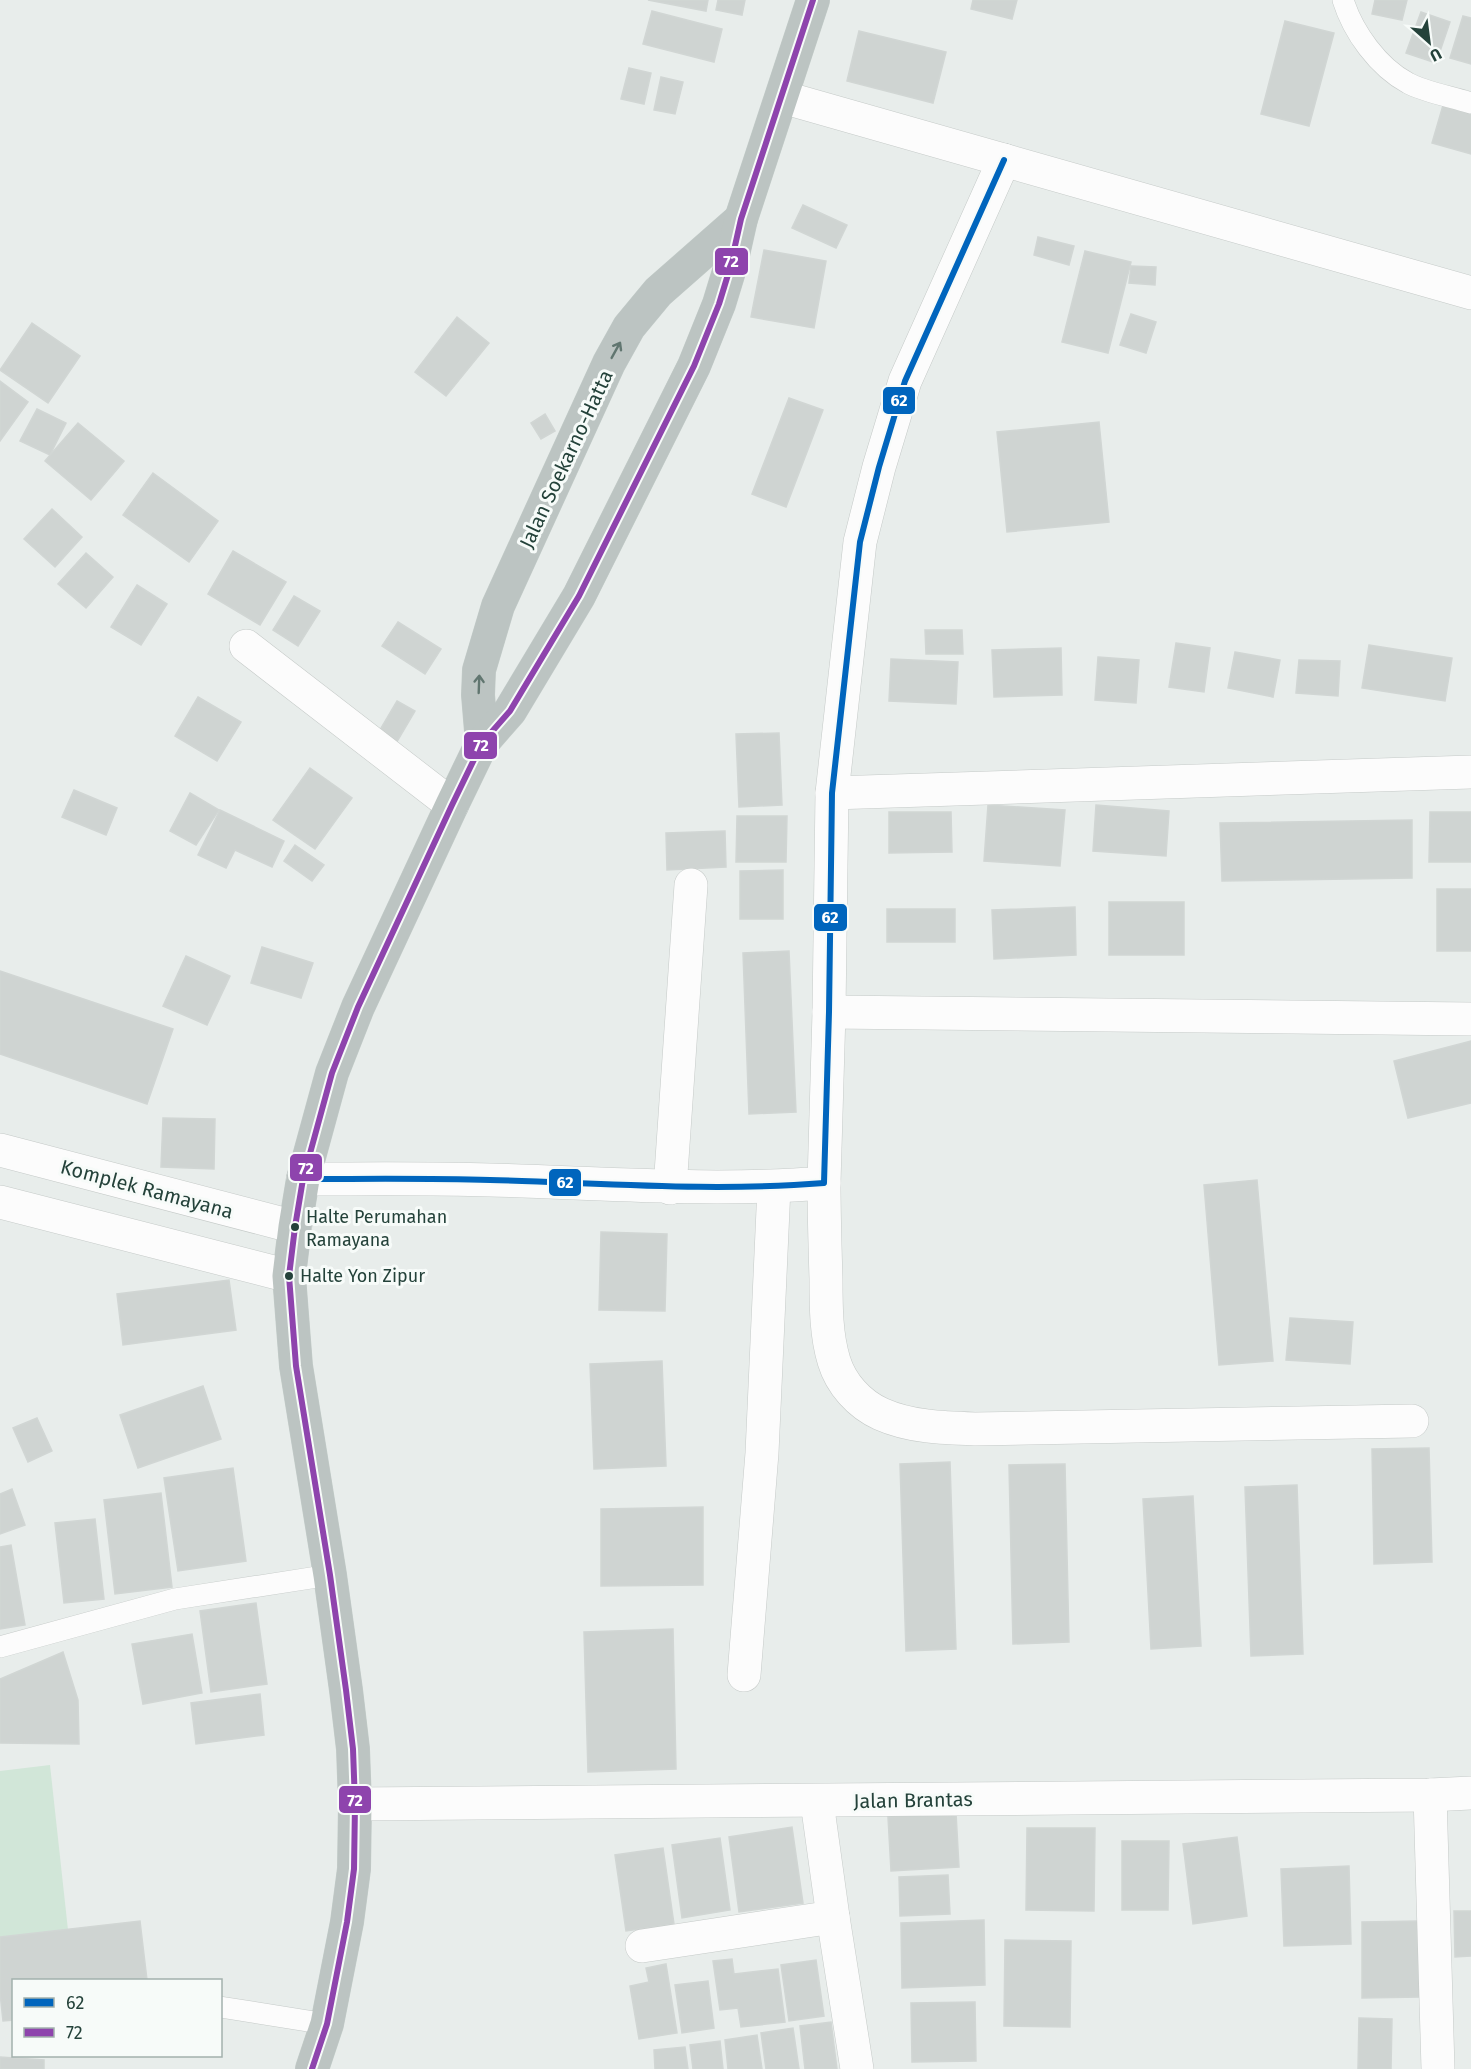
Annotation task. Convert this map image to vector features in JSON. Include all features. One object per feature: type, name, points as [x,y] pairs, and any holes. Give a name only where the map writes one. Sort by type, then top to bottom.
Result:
[{"type":"highway","points":[[312,2069],[327,2024],[347,1922],[354,1869],[355,1804],[353,1749],[330,1575],[296,1366],[289,1276],[294,1227],[303,1179],[332,1073],[358,1007],[452,805],[482,743],[510,711],[573,606],[694,366],[719,304],[741,219],[813,0]]},
{"type":"highway","name":"Jalan Soekarno-Hatta","points":[[482,743],[478,695],[479,670],[498,606],[609,363],[629,327],[658,292],[741,219]]},
{"type":"street","points":[[782,97],[1471,293]]},
{"type":"street","points":[[1004,160],[905,381],[879,467],[860,542],[832,792],[824,1183],[826,1303],[834,1361],[845,1385],[861,1402],[879,1414],[901,1422],[929,1426],[975,1429],[1412,1420]]},
{"type":"street","points":[[246,646],[452,805]]},
{"type":"street","points":[[832,792],[1471,772]]},
{"type":"street","points":[[670,1188],[691,885]]},
{"type":"street","points":[[829,1012],[1471,1020]]},
{"type":"street","name":"Komplek Ramayana","points":[[0,1150],[294,1227]]},
{"type":"street","points":[[303,1179],[490,1180],[670,1188],[774,1187],[824,1183]]},
{"type":"street","points":[[744,1675],[762,1453],[774,1187]]},
{"type":"street","points":[[0,1202],[289,1276]]},
{"type":"street","name":"Jalan Brantas","points":[[355,1804],[817,1802],[1430,1795],[1471,1792]]},
{"type":"street","points":[[1430,1795],[1438,2069]]},
{"type":"street","points":[[817,1802],[857,2069]]},
{"type":"street","points":[[642,1946],[833,1917]]},
{"type":"lane","points":[[1343,0],[1358,34],[1373,54],[1393,71],[1408,83],[1471,103]]},
{"type":"lane","points":[[0,1647],[175,1599],[330,1575]]},
{"type":"lane","points":[[222,2007],[327,2024]]},
{"type":"green space","points":[[50,1765],[68,1930],[0,1937],[0,1771]]},
{"type":"building","points":[[648,0],[708,0],[706,11]]},
{"type":"building","points":[[718,0],[745,0],[742,15],[716,10]]},
{"type":"building","points":[[973,0],[1017,0],[1012,19],[971,9]]},
{"type":"building","points":[[1375,0],[1407,0],[1402,20],[1372,14]]},
{"type":"building","points":[[652,11],[722,29],[714,62],[643,44]]},
{"type":"building","points":[[1421,12],[1450,22],[1436,63],[1406,53]]},
{"type":"building","points":[[1463,16],[1471,18],[1471,64],[1450,58]]},
{"type":"building","points":[[1285,21],[1334,33],[1309,126],[1261,114]]},
{"type":"building","points":[[859,31],[946,52],[933,103],[847,81]]},
{"type":"building","points":[[629,68],[651,73],[644,104],[621,99]]},
{"type":"building","points":[[661,77],[683,82],[675,114],[654,110]]},
{"type":"building","points":[[1444,102],[1471,110],[1471,154],[1432,143]]},
{"type":"building","points":[[803,205],[847,225],[836,248],[792,228]]},
{"type":"building","points":[[1038,237],[1074,246],[1069,265],[1034,255]]},
{"type":"building","points":[[764,250],[826,261],[814,328],[751,317]]},
{"type":"building","points":[[1085,251],[1131,262],[1108,353],[1062,342]]},
{"type":"building","points":[[1131,266],[1156,267],[1155,285],[1129,283]]},
{"type":"building","points":[[1131,314],[1156,322],[1146,353],[1120,345]]},
{"type":"building","points":[[457,317],[489,343],[446,396],[415,372]]},
{"type":"building","points":[[32,323],[80,356],[48,403],[0,370]]},
{"type":"building","points":[[0,381],[28,402],[0,441]]},
{"type":"building","points":[[789,398],[823,410],[786,507],[752,494]]},
{"type":"building","points":[[37,409],[66,423],[50,455],[20,441]]},
{"type":"building","points":[[545,414],[555,431],[541,439],[531,423]]},
{"type":"building","points":[[1099,422],[1109,522],[1007,532],[997,432]]},
{"type":"building","points":[[78,423],[124,461],[91,500],[45,461]]},
{"type":"building","points":[[153,473],[218,521],[189,562],[123,515]]},
{"type":"building","points":[[52,509],[82,537],[55,567],[24,539]]},
{"type":"building","points":[[233,551],[286,582],[260,625],[208,594]]},
{"type":"building","points":[[86,553],[113,577],[86,608],[58,584]]},
{"type":"building","points":[[137,585],[167,604],[141,645],[111,627]]},
{"type":"building","points":[[294,596],[320,611],[298,646],[273,630]]},
{"type":"building","points":[[398,622],[441,649],[425,674],[382,646]]},
{"type":"building","points":[[925,630],[962,630],[963,654],[926,654]]},
{"type":"building","points":[[1176,643],[1210,648],[1204,692],[1169,687]]},
{"type":"building","points":[[1369,645],[1452,658],[1445,701],[1362,688]]},
{"type":"building","points":[[1061,648],[1062,695],[994,697],[992,650]]},
{"type":"building","points":[[1235,652],[1280,660],[1273,697],[1228,688]]},
{"type":"building","points":[[1098,657],[1139,660],[1136,703],[1095,700]]},
{"type":"building","points":[[891,659],[958,662],[956,704],[889,701]]},
{"type":"building","points":[[1299,660],[1340,661],[1338,696],[1296,693]]},
{"type":"building","points":[[198,697],[241,722],[217,761],[175,736]]},
{"type":"building","points":[[397,701],[415,711],[395,745],[377,735]]},
{"type":"building","points":[[779,733],[782,805],[739,807],[736,734]]},
{"type":"building","points":[[310,768],[352,798],[315,849],[273,820]]},
{"type":"building","points":[[74,790],[117,808],[106,835],[62,817]]},
{"type":"building","points":[[190,793],[219,810],[196,845],[170,831]]},
{"type":"building","points":[[988,805],[1065,810],[1060,866],[984,861]]},
{"type":"building","points":[[1096,805],[1169,811],[1166,856],[1093,851]]},
{"type":"building","points":[[220,810],[284,841],[272,867],[235,850],[226,868],[198,855]]},
{"type":"building","points":[[889,812],[951,812],[952,852],[889,853]]},
{"type":"building","points":[[1430,812],[1471,812],[1471,862],[1429,862]]},
{"type":"building","points":[[737,816],[787,816],[786,862],[736,862]]},
{"type":"building","points":[[1412,820],[1412,878],[1222,881],[1220,823]]},
{"type":"building","points":[[725,831],[726,867],[667,870],[666,833]]},
{"type":"building","points":[[295,845],[324,865],[312,881],[284,861]]},
{"type":"building","points":[[783,870],[783,919],[740,919],[740,871]]},
{"type":"building","points":[[1437,889],[1471,889],[1471,951],[1437,951]]},
{"type":"building","points":[[1109,902],[1184,902],[1184,955],[1109,955]]},
{"type":"building","points":[[1075,907],[1076,955],[994,959],[992,910]]},
{"type":"building","points":[[887,909],[955,909],[955,942],[887,942]]},
{"type":"building","points":[[262,947],[313,963],[301,998],[251,983]]},
{"type":"building","points":[[789,951],[796,1112],[749,1114],[743,953]]},
{"type":"building","points":[[186,956],[230,976],[207,1025],[163,1006]]},
{"type":"building","points":[[0,971],[173,1029],[147,1104],[0,1054]]},
{"type":"building","points":[[1471,1041],[1471,1103],[1408,1118],[1394,1061]]},
{"type":"building","points":[[163,1118],[215,1119],[214,1169],[161,1167]]},
{"type":"building","points":[[1257,1180],[1273,1361],[1219,1365],[1204,1185]]},
{"type":"building","points":[[601,1232],[667,1234],[665,1311],[599,1310]]},
{"type":"building","points":[[229,1280],[236,1330],[123,1345],[117,1294]]},
{"type":"building","points":[[1290,1318],[1353,1322],[1350,1364],[1286,1360]]},
{"type":"building","points":[[662,1361],[666,1466],[594,1469],[590,1364]]},
{"type":"building","points":[[203,1386],[221,1439],[138,1468],[120,1415]]},
{"type":"building","points":[[37,1418],[52,1451],[28,1462],[13,1428]]},
{"type":"building","points":[[1429,1448],[1432,1562],[1374,1564],[1372,1449]]},
{"type":"building","points":[[950,1462],[956,1649],[906,1651],[900,1464]]},
{"type":"building","points":[[1065,1464],[1069,1642],[1013,1644],[1009,1465]]},
{"type":"building","points":[[233,1468],[246,1561],[178,1571],[164,1478]]},
{"type":"building","points":[[1297,1485],[1303,1654],[1251,1656],[1245,1487]]},
{"type":"building","points":[[12,1489],[25,1525],[0,1534],[0,1494]]},
{"type":"building","points":[[161,1493],[172,1587],[115,1594],[104,1500]]},
{"type":"building","points":[[1193,1496],[1201,1646],[1151,1649],[1143,1499]]},
{"type":"building","points":[[703,1507],[703,1585],[601,1586],[601,1509]]},
{"type":"building","points":[[95,1519],[104,1599],[64,1603],[55,1523]]},
{"type":"building","points":[[11,1545],[25,1625],[0,1629],[0,1547]]},
{"type":"building","points":[[256,1603],[267,1684],[211,1692],[200,1611]]},
{"type":"building","points":[[673,1629],[676,1769],[588,1772],[584,1632]]},
{"type":"building","points":[[192,1634],[202,1693],[143,1704],[132,1644]]},
{"type":"building","points":[[63,1652],[78,1700],[79,1744],[0,1743],[0,1679]]},
{"type":"building","points":[[260,1694],[264,1735],[196,1744],[191,1703]]},
{"type":"building","points":[[956,1813],[959,1867],[891,1871],[888,1817]]},
{"type":"building","points":[[792,1827],[803,1903],[739,1912],[729,1837]]},
{"type":"building","points":[[1027,1828],[1095,1828],[1094,1911],[1026,1910]]},
{"type":"building","points":[[1237,1837],[1247,1916],[1193,1924],[1183,1844]]},
{"type":"building","points":[[720,1838],[730,1910],[682,1918],[672,1845]]},
{"type":"building","points":[[1122,1841],[1169,1841],[1168,1910],[1122,1910]]},
{"type":"building","points":[[663,1848],[674,1924],[626,1931],[615,1855]]},
{"type":"building","points":[[1349,1866],[1351,1944],[1284,1946],[1281,1869]]},
{"type":"building","points":[[948,1875],[950,1914],[900,1916],[899,1877]]},
{"type":"building","points":[[1454,1911],[1471,1911],[1471,1956],[1455,1957]]},
{"type":"building","points":[[984,1920],[985,1985],[902,1988],[901,1923]]},
{"type":"building","points":[[140,1921],[147,1979],[12,1979],[12,2020],[3,2021],[0,1993],[0,1937]]},
{"type":"building","points":[[1419,1921],[1420,1997],[1362,1998],[1362,1922]]},
{"type":"building","points":[[1005,1940],[1071,1941],[1070,2027],[1004,2026]]},
{"type":"building","points":[[732,1959],[734,1974],[778,1969],[785,2022],[741,2027],[738,2008],[720,2010],[713,1961]]},
{"type":"building","points":[[816,1960],[824,2016],[789,2021],[781,1965]]},
{"type":"building","points":[[666,1964],[677,2033],[639,2039],[630,1986],[649,1982],[646,1968]]},
{"type":"building","points":[[708,1981],[714,2028],[682,2033],[675,1985]]},
{"type":"building","points":[[975,2002],[976,2061],[912,2062],[911,2003]]},
{"type":"building","points":[[1359,2018],[1392,2019],[1391,2069],[1358,2069]]},
{"type":"building","points":[[831,2022],[837,2069],[805,2069],[800,2026]]},
{"type":"building","points":[[793,2028],[799,2069],[766,2069],[761,2033]]},
{"type":"building","points":[[757,2035],[762,2069],[728,2069],[725,2040]]},
{"type":"building","points":[[720,2041],[723,2069],[693,2069],[690,2045]]},
{"type":"building","points":[[685,2047],[688,2069],[655,2069],[654,2050]]},
{"type":"building","points":[[0,2057],[44,2060],[44,2069],[0,2069]]},
{"type":"transit line","name":"72","points":[[312,2069],[327,2024],[347,1922],[354,1869],[355,1804],[353,1749],[346,1690],[296,1366],[289,1276],[303,1179],[332,1073],[358,1007],[452,805],[482,743],[510,711],[579,596],[694,366],[719,304],[741,219],[813,0]]},
{"type":"transit line","name":"62","points":[[303,1179],[467,1179],[699,1187],[824,1183],[832,793],[860,542],[879,467],[905,381],[1004,160]]},
{"type":"place","name":"Halte Perumahan Ramayana","points":[[295,1227]]},
{"type":"place","name":"Halte Yon Zipur","points":[[289,1276]]}]
